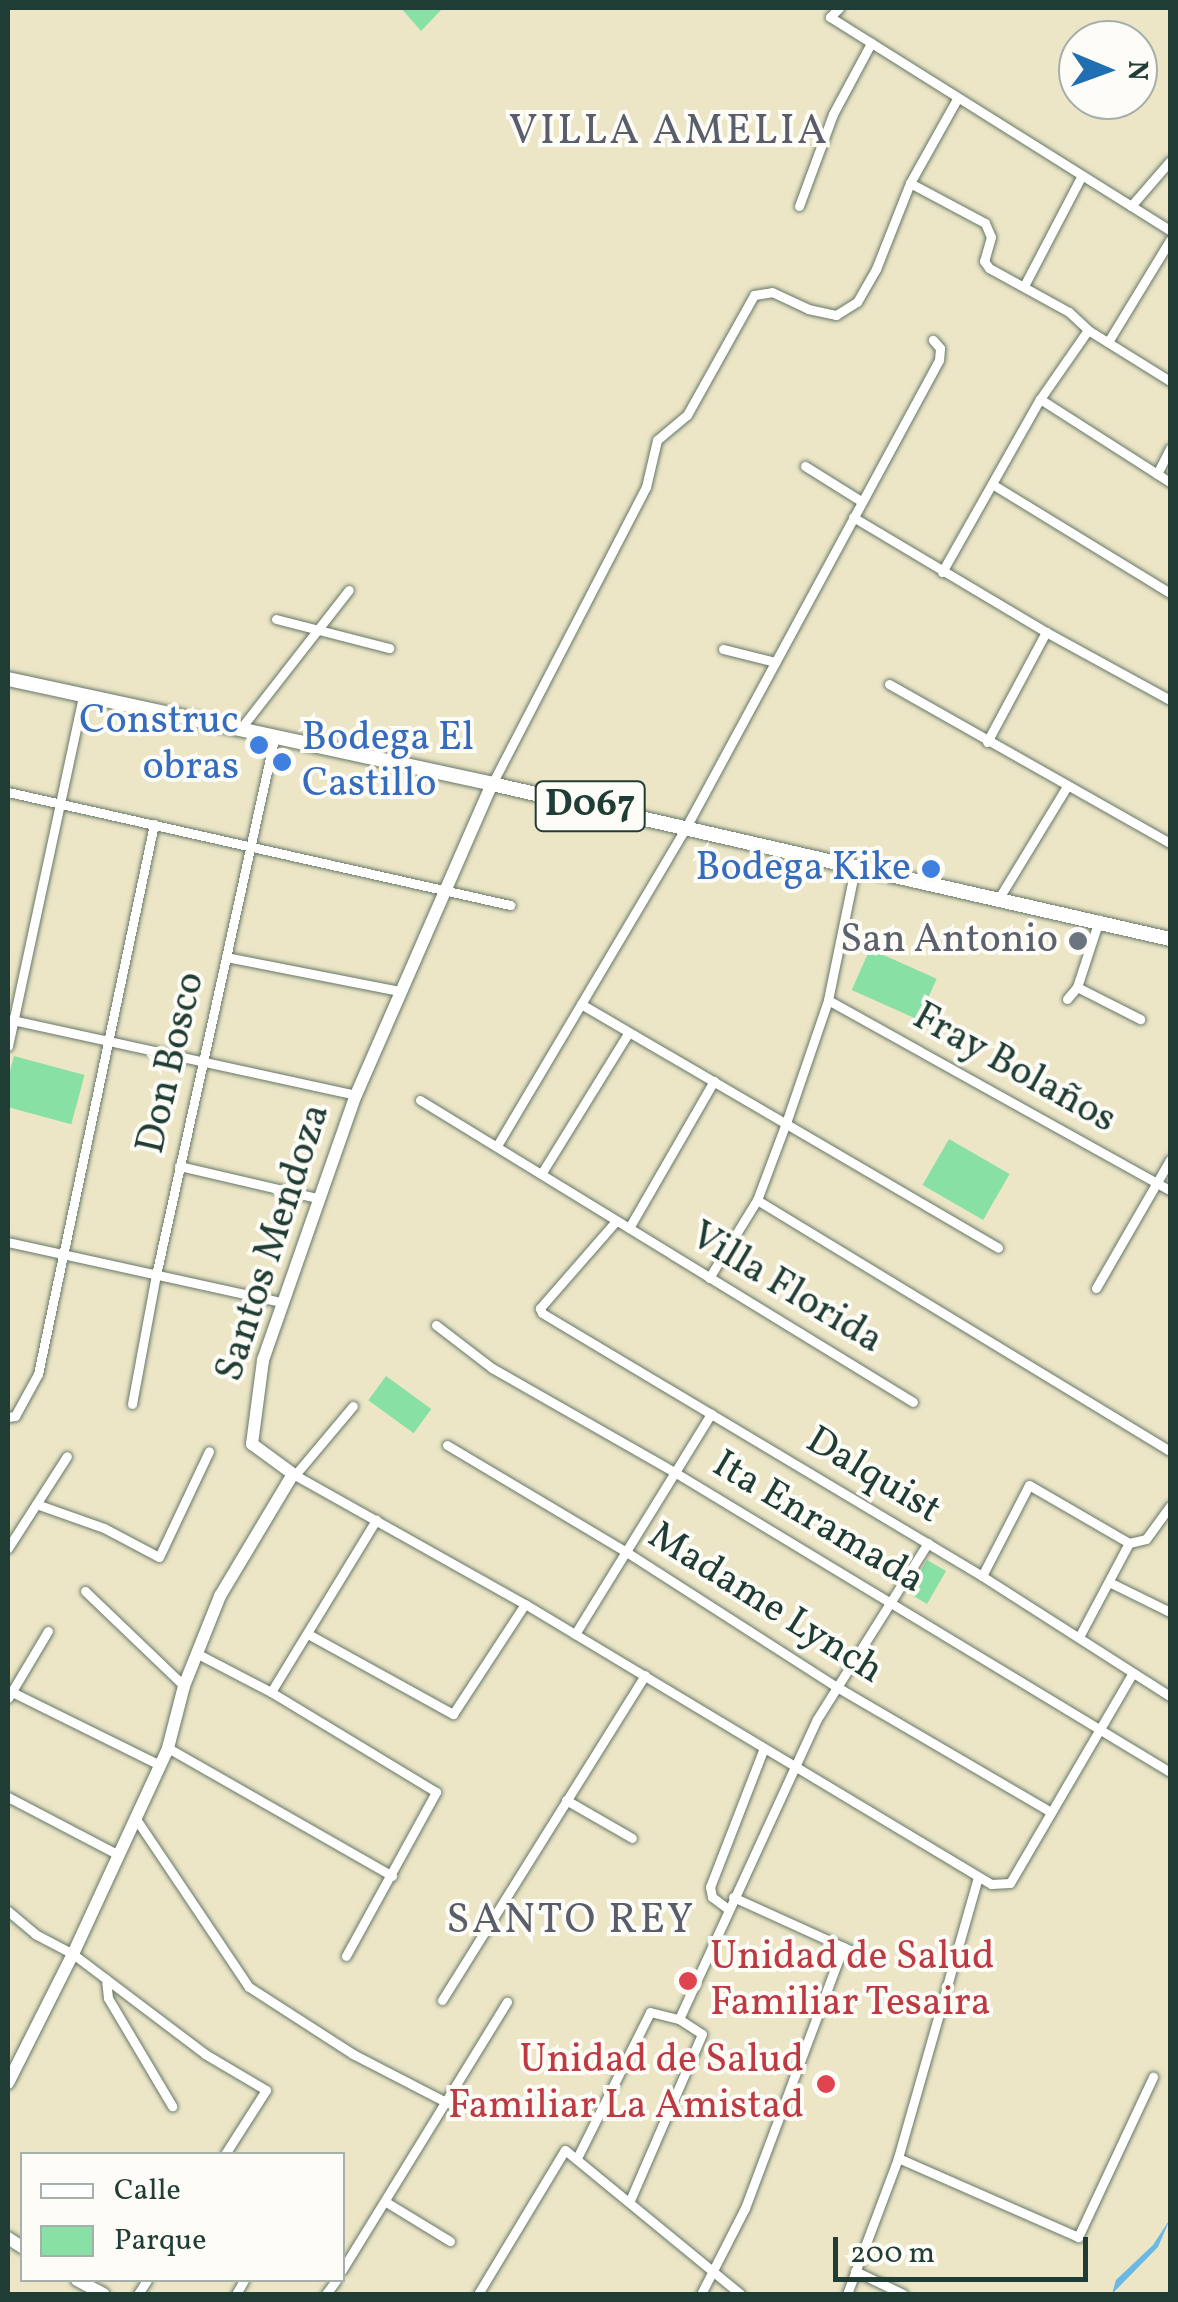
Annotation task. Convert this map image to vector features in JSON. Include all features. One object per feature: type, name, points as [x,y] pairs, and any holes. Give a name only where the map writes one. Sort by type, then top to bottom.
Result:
[{"type":"main road","name":"D067","points":[[8,679],[274,735],[1170,939]]},
{"type":"street","points":[[818,8],[1170,230]]},
{"type":"street","points":[[830,17],[839,8]]},
{"type":"street","points":[[799,206],[833,114],[871,43]]},
{"type":"street","points":[[492,784],[646,488],[657,440],[687,415],[754,294],[772,292],[825,314],[844,312],[857,302],[873,275],[910,183],[958,97]]},
{"type":"street","points":[[1131,206],[1170,161]]},
{"type":"street","points":[[1024,286],[1082,175]]},
{"type":"street","points":[[910,183],[985,224],[991,237],[985,265],[1069,312],[1088,330],[1170,381]]},
{"type":"street","points":[[1108,342],[1170,240]]},
{"type":"street","points":[[942,572],[1040,399],[1088,330]]},
{"type":"street","points":[[498,1144],[685,828],[939,360],[940,348],[932,340]]},
{"type":"street","points":[[1040,399],[1170,482]]},
{"type":"street","points":[[1157,474],[1170,448]]},
{"type":"street","points":[[804,466],[862,501]]},
{"type":"street","points":[[992,484],[1170,592]]},
{"type":"street","points":[[853,517],[942,572],[1170,700]]},
{"type":"street","points":[[242,728],[349,590]]},
{"type":"street","points":[[276,619],[389,648]]},
{"type":"street","points":[[987,742],[1046,632]]},
{"type":"street","points":[[723,649],[774,662]]},
{"type":"street","points":[[889,684],[1170,843]]},
{"type":"street","points":[[8,1046],[10,1019],[83,695]]},
{"type":"street","name":"Don Bosco","points":[[132,1404],[179,1166],[274,735]]},
{"type":"street","name":"Santos Mendoza","points":[[294,1475],[256,1449],[251,1438],[263,1360],[280,1302],[356,1095],[492,784]]},
{"type":"street","points":[[998,898],[1067,786]]},
{"type":"street","points":[[8,792],[510,904]]},
{"type":"street","points":[[8,1418],[15,1416],[38,1374],[154,824]]},
{"type":"street","points":[[708,1278],[757,1200],[786,1123],[828,1000],[855,868]]},
{"type":"street","points":[[1068,999],[1076,987],[1099,920]]},
{"type":"street","points":[[226,956],[399,991]]},
{"type":"street","points":[[1076,987],[1140,1018]]},
{"type":"street","name":"Fray Bolaños","points":[[828,1000],[1170,1190]]},
{"type":"street","points":[[581,1004],[998,1248]]},
{"type":"street","points":[[10,1019],[356,1095]]},
{"type":"street","points":[[544,1172],[629,1032]]},
{"type":"street","points":[[629,1228],[714,1081]]},
{"type":"street","name":"Villa Florida","points":[[420,1100],[544,1172],[616,1221],[913,1402]]},
{"type":"street","points":[[1096,1288],[1170,1160]]},
{"type":"street","points":[[179,1166],[317,1198]]},
{"type":"street","points":[[757,1200],[1170,1450]]},
{"type":"street","name":"Dalquist","points":[[616,1221],[540,1308],[542,1313],[982,1576],[1170,1696]]},
{"type":"street","points":[[8,1242],[280,1302]]},
{"type":"street","name":"Ita Enramada","points":[[436,1325],[492,1368],[676,1473],[1170,1772]]},
{"type":"street","points":[[8,2083],[73,1954],[168,1748],[196,1653],[237,1563],[294,1475],[353,1406]]},
{"type":"street","points":[[575,1634],[711,1414]]},
{"type":"street","name":"Madame Lynch","points":[[447,1444],[628,1552],[837,1687],[1051,1812]]},
{"type":"street","points":[[39,1504],[104,1528],[159,1557],[209,1451]]},
{"type":"street","points":[[8,1548],[66,1456]]},
{"type":"street","points":[[294,1475],[525,1604],[992,1884],[1010,1882],[1132,1674]]},
{"type":"street","points":[[982,1576],[1028,1484],[1130,1542],[1146,1539],[1170,1506]]},
{"type":"street","points":[[272,1692],[376,1520]]},
{"type":"street","points":[[1079,1637],[1130,1542]]},
{"type":"street","points":[[680,2019],[793,1766],[837,1687],[928,1544]]},
{"type":"street","points":[[1111,1583],[1170,1612]]},
{"type":"street","points":[[86,1591],[184,1686]]},
{"type":"street","points":[[308,1634],[455,1714],[525,1604]]},
{"type":"street","points":[[48,1631],[9,1694],[160,1765]]},
{"type":"street","points":[[196,1653],[272,1692],[436,1792],[346,1956]]},
{"type":"street","points":[[442,2000],[645,1676]]},
{"type":"street","points":[[168,1748],[392,1876]]},
{"type":"street","points":[[728,1909],[712,1897],[710,1886],[764,1748]]},
{"type":"street","points":[[8,1798],[119,1855]]},
{"type":"street","points":[[566,1800],[632,1838]]},
{"type":"street","points":[[136,1819],[249,1987],[353,2054],[448,2104]]},
{"type":"street","points":[[847,2294],[898,2158],[978,1877]]},
{"type":"street","points":[[732,1897],[876,1962]]},
{"type":"street","points":[[8,1911],[35,1934],[73,1954],[205,2054],[266,2090],[226,2152]]},
{"type":"street","points":[[700,2294],[745,2208],[842,1947]]},
{"type":"street","points":[[106,1978],[108,1998],[172,2106]]},
{"type":"street","points":[[345,2265],[448,2104],[507,2002]]},
{"type":"street","points":[[577,2158],[650,2012],[680,2019],[703,2038],[630,2200]]},
{"type":"street","points":[[898,2158],[1078,2237],[1153,2077]]},
{"type":"street","points":[[478,2294],[565,2150],[740,2294]]},
{"type":"street","points":[[386,2202],[450,2242]]},
{"type":"street","points":[[856,2271],[903,2294]]},
{"type":"green space","points":[[401,8],[443,8],[421,31]]},
{"type":"green space","points":[[870,949],[937,979],[918,1020],[852,990]]},
{"type":"green space","points":[[14,1056],[85,1075],[71,1124],[8,1107],[8,1078]]},
{"type":"green space","points":[[949,1139],[1010,1174],[983,1220],[922,1185]]},
{"type":"green space","points":[[386,1376],[431,1409],[414,1433],[368,1400]]},
{"type":"green space","points":[[927,1560],[946,1571],[927,1604],[908,1593]]},
{"type":"water","points":[[1170,2219],[1158,2247],[1112,2294],[1116,2280],[1153,2245]]},
{"type":"place","name":"Construc obras","points":[[259,745]]},
{"type":"place","name":"Bodega El Castillo","points":[[282,762]]},
{"type":"place","name":"Bodega Kike","points":[[931,869]]},
{"type":"place","name":"San Antonio","points":[[1078,941]]},
{"type":"place","name":"Unidad de Salud Familiar Tesaira","points":[[688,1981]]},
{"type":"place","name":"Unidad de Salud Familiar La Amistad","points":[[826,2084]]},
{"type":"district","name":"VILLA AMELIA","points":[[669,133]]},
{"type":"district","name":"SANTO REY","points":[[571,1922]]}]
